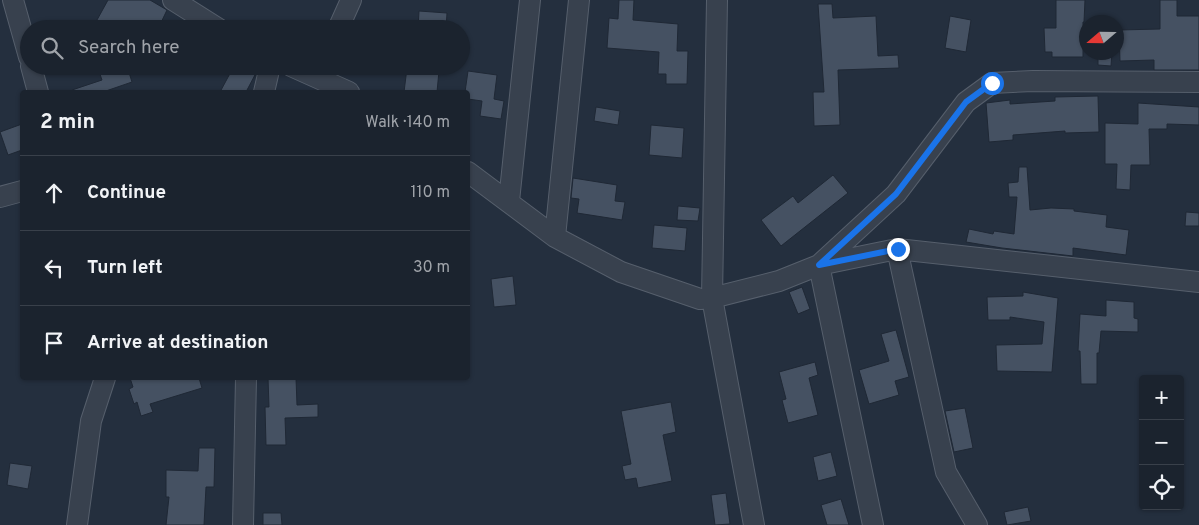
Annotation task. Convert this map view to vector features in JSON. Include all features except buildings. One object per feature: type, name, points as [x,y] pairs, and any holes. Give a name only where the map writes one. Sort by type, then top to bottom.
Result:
[{"type":"street","points":[[13,0],[20,25]]},
{"type":"street","points":[[342,20],[351,0]]},
{"type":"street","points":[[508,201],[530,0]]},
{"type":"street","points":[[555,237],[579,0]]},
{"type":"street","points":[[717,0],[712,298],[754,525]]},
{"type":"street","points":[[179,2],[206,20]]},
{"type":"street","points":[[33,75],[37,90]]},
{"type":"street","points":[[264,90],[268,75]]},
{"type":"street","points":[[324,75],[346,90]]},
{"type":"street","points":[[819,265],[896,194],[966,102],[992,83],[1033,81],[1199,82]]},
{"type":"street","points":[[470,173],[555,237],[621,272],[700,299],[712,298],[779,280],[819,265],[898,249],[1199,282]]},
{"type":"street","points":[[0,197],[20,192]]},
{"type":"street","points":[[898,249],[946,472],[977,525]]},
{"type":"street","points":[[819,265],[873,525]]},
{"type":"street","points":[[77,525],[91,421],[104,380]]},
{"type":"street","points":[[244,525],[246,380]]},
{"type":"route","points":[[898,249],[819,265],[896,194],[936,144],[966,102],[992,83]]}]
